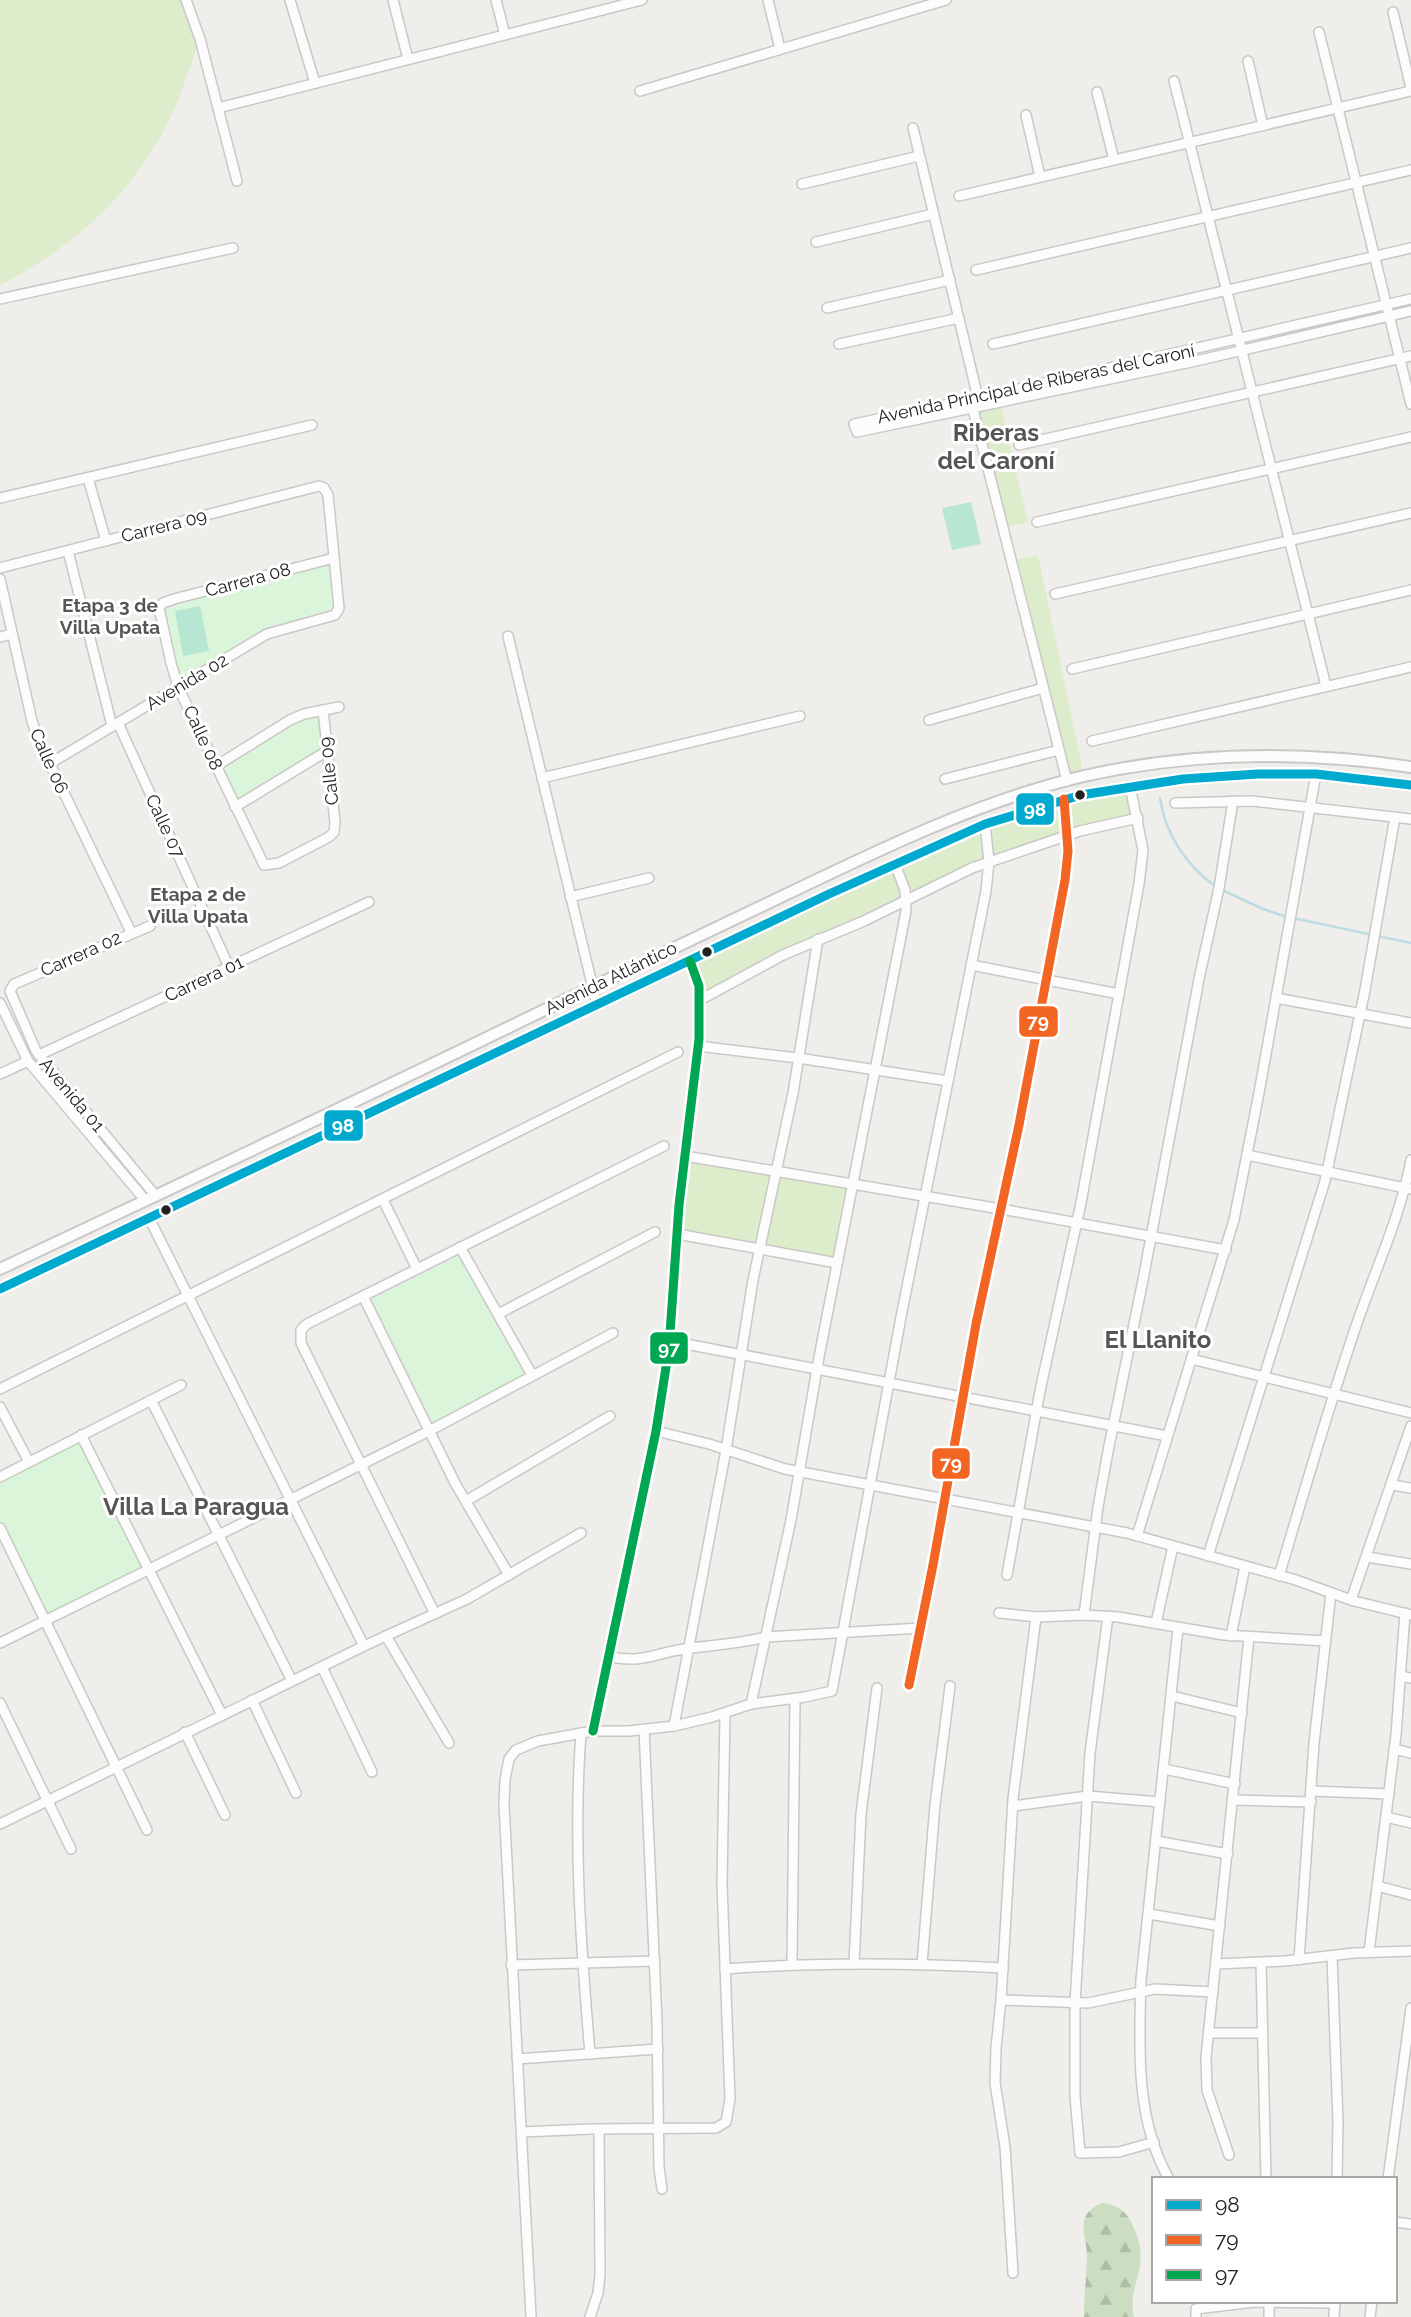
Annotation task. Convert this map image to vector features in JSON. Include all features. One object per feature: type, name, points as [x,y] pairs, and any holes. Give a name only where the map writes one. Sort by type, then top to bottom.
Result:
[{"type":"street","points":[[186,0],[200,39],[237,181]]},
{"type":"street","points":[[290,0],[315,83]]},
{"type":"street","points":[[393,0],[408,59]]},
{"type":"street","points":[[496,0],[505,35]]},
{"type":"street","points":[[218,108],[642,0]]},
{"type":"street","points":[[768,0],[780,49]]},
{"type":"street","points":[[640,90],[946,0]]},
{"type":"street","points":[[959,196],[1411,89],[1393,12]]},
{"type":"street","points":[[1319,32],[1411,404]]},
{"type":"street","points":[[1248,61],[1263,126]]},
{"type":"street","points":[[1174,81],[1326,687]]},
{"type":"street","points":[[1097,92],[1114,160]]},
{"type":"street","points":[[1026,115],[1040,177]]},
{"type":"street","points":[[912,128],[959,318],[974,402],[1067,781]]},
{"type":"street","points":[[802,184],[919,156]]},
{"type":"street","points":[[976,270],[1411,170]]},
{"type":"street","points":[[816,242],[933,214]]},
{"type":"street","points":[[0,299],[233,248]]},
{"type":"street","points":[[993,344],[1411,248]]},
{"type":"street","points":[[827,308],[950,280]]},
{"type":"street","name":"Avenida Principal de Riberas del Caroní","points":[[1411,299],[974,402],[856,432],[854,424],[974,402],[1240,350],[1411,311]]},
{"type":"street","points":[[839,344],[959,318]]},
{"type":"street","points":[[1019,445],[1411,356]]},
{"type":"street","points":[[0,498],[312,425]]},
{"type":"street","points":[[1037,522],[1411,437]]},
{"type":"street","points":[[88,478],[106,541]]},
{"type":"street","name":"Carrera 09","points":[[0,568],[319,486],[326,491],[334,558]]},
{"type":"street","points":[[1055,594],[1411,513]]},
{"type":"street","name":"Calle 07","points":[[68,551],[115,725],[229,967]]},
{"type":"street","name":"Carrera 08","points":[[163,603],[334,558]]},
{"type":"street","name":"Avenida 02","points":[[49,764],[267,634],[332,617],[338,608],[334,558]]},
{"type":"street","name":"Calle 06","points":[[0,579],[32,721],[49,764],[131,932]]},
{"type":"street","points":[[1072,669],[1411,590]]},
{"type":"street","name":"Calle 08","points":[[163,603],[159,611],[178,687],[262,863],[268,866]]},
{"type":"street","points":[[0,637],[12,634]]},
{"type":"street","points":[[508,636],[597,1005]]},
{"type":"street","points":[[1092,741],[1411,667]]},
{"type":"street","points":[[929,720],[1043,688]]},
{"type":"street","points":[[216,766],[290,720],[304,714],[339,707]]},
{"type":"street","name":"Calle 09","points":[[268,866],[279,863],[334,832],[323,710]]},
{"type":"street","points":[[542,778],[800,716]]},
{"type":"street","points":[[945,779],[1059,750]]},
{"type":"street","points":[[235,807],[327,751]]},
{"type":"street","name":"Avenida Atlántico","points":[[0,1269],[948,819],[999,800],[1067,781],[1150,765],[1236,757],[1314,757],[1411,768]]},
{"type":"street","points":[[1137,1536],[1226,1250],[1247,1155],[1316,774]]},
{"type":"street","name":"Avenida Atlántico","points":[[0,1289],[895,864],[985,824],[1064,799],[1130,786],[1223,776],[1316,774],[1411,785]]},
{"type":"street","points":[[1007,1575],[1036,1410],[1076,1223],[1142,864],[1143,850],[1130,786]]},
{"type":"street","points":[[909,1685],[976,1324],[1019,1125],[1067,865],[1064,799]]},
{"type":"street","points":[[1084,1615],[1113,1424],[1221,877],[1233,801]]},
{"type":"street","points":[[1175,803],[1233,801],[1411,819]]},
{"type":"street","points":[[1208,1556],[1320,1201],[1360,1014],[1395,817]]},
{"type":"street","points":[[700,1000],[783,955],[864,921],[989,861],[1067,836],[1138,818]]},
{"type":"street","points":[[531,2316],[511,1965],[504,1805],[506,1767],[516,1749],[538,1741],[593,1731],[644,1730],[674,1726],[751,1704],[832,1691],[889,1382],[971,965],[989,861],[985,824]]},
{"type":"street","points":[[751,1704],[781,1570],[906,900],[895,864]]},
{"type":"street","points":[[570,897],[649,878]]},
{"type":"street","name":"Carrera 01","points":[[39,1055],[369,902]]},
{"type":"street","name":"Carrera 02","points":[[14,984],[150,926]]},
{"type":"street","points":[[674,1726],[761,1247],[799,1058],[818,939]]},
{"type":"street","points":[[593,1731],[656,1431],[670,1341],[677,1234],[698,1046],[700,1000],[697,977],[690,961]]},
{"type":"street","points":[[971,965],[1118,994]]},
{"type":"street","name":"Avenida 01","points":[[14,984],[10,995],[39,1055],[150,1198]]},
{"type":"street","points":[[1276,998],[1411,1024]]},
{"type":"street","name":"Avenida 01","points":[[0,1003],[28,1061],[150,1198]]},
{"type":"street","points":[[698,1046],[799,1058],[948,1081]]},
{"type":"street","points":[[0,1390],[678,1052]]},
{"type":"street","points":[[0,1074],[28,1061]]},
{"type":"street","points":[[435,1614],[359,1465],[300,1338],[301,1330],[307,1324],[664,1146]]},
{"type":"street","points":[[1247,1155],[1408,1189]]},
{"type":"street","points":[[685,1156],[1226,1250]]},
{"type":"street","points":[[1279,1576],[1360,1314],[1408,1189],[1411,1160]]},
{"type":"street","points":[[383,1200],[416,1269]]},
{"type":"street","points":[[149,1218],[364,1646]]},
{"type":"street","points":[[498,1314],[655,1231]]},
{"type":"street","points":[[677,1234],[761,1247],[837,1263]]},
{"type":"street","points":[[460,1247],[532,1375]]},
{"type":"street","points":[[363,1296],[466,1502],[509,1575]]},
{"type":"street","points":[[0,1643],[429,1431],[613,1333]]},
{"type":"street","points":[[670,1341],[1167,1436]]},
{"type":"street","points":[[1191,1359],[1411,1413]]},
{"type":"street","points":[[0,1477],[181,1385]]},
{"type":"street","points":[[151,1400],[292,1681]]},
{"type":"street","points":[[0,1407],[29,1462]]},
{"type":"street","points":[[466,1502],[610,1416]]},
{"type":"street","points":[[1351,1600],[1411,1426]]},
{"type":"street","points":[[656,1431],[799,1472],[1096,1526],[1408,1614],[1389,1794],[1368,1952]]},
{"type":"street","points":[[81,1435],[222,1715]]},
{"type":"street","points":[[1392,1485],[1411,1488]]},
{"type":"street","points":[[0,1528],[147,1830]]},
{"type":"street","points":[[0,1824],[185,1732],[467,1599],[581,1532]]},
{"type":"street","points":[[1156,1623],[1173,1546]]},
{"type":"street","points":[[1367,1557],[1411,1564]]},
{"type":"street","points":[[1231,1636],[1245,1566]]},
{"type":"street","points":[[1299,1960],[1311,1791],[1331,1592]]},
{"type":"street","points":[[999,1613],[1108,1616],[1231,1636],[1325,1642]]},
{"type":"street","points":[[1013,2273],[1005,2147],[995,2083],[996,2048],[1013,1806],[1036,1616]]},
{"type":"street","points":[[1108,1616],[1090,1753],[1075,2003],[1075,2096],[1080,2153],[1119,2152],[1154,2142]]},
{"type":"street","points":[[610,1657],[645,1659],[690,1648],[748,1642],[765,1637],[921,1628]]},
{"type":"street","points":[[1168,2177],[1143,2106],[1141,1991],[1178,1628]]},
{"type":"street","points":[[386,1636],[449,1743]]},
{"type":"street","points":[[1228,2155],[1206,2090],[1209,2033],[1249,1637]]},
{"type":"street","points":[[322,1667],[372,1772]]},
{"type":"street","points":[[1400,1676],[1411,1678]]},
{"type":"street","points":[[922,1964],[934,1819],[950,1686]]},
{"type":"street","points":[[854,1964],[861,1814],[877,1688]]},
{"type":"street","points":[[1172,1696],[1242,1713]]},
{"type":"street","points":[[792,1964],[795,1699]]},
{"type":"street","points":[[252,1700],[296,1793]]},
{"type":"street","points":[[0,1703],[71,1849]]},
{"type":"street","points":[[522,2132],[716,2128],[726,2122],[730,2099],[722,1884],[725,1713]]},
{"type":"street","points":[[644,1730],[662,2189]]},
{"type":"street","points":[[185,1732],[225,1815]]},
{"type":"street","points":[[581,1733],[578,1812],[582,1963],[590,2054]]},
{"type":"street","points":[[1394,1749],[1411,1753]]},
{"type":"street","points":[[1164,1769],[1235,1784]]},
{"type":"street","points":[[1311,1791],[1389,1794]]},
{"type":"street","points":[[1013,1806],[1088,1796],[1160,1802]]},
{"type":"street","points":[[1233,1800],[1311,1802]]},
{"type":"street","points":[[1386,1817],[1411,1824]]},
{"type":"street","points":[[1156,1841],[1228,1854]]},
{"type":"street","points":[[1377,1886],[1411,1895]]},
{"type":"street","points":[[1149,1914],[1220,1926]]},
{"type":"street","points":[[1216,1964],[1411,1951]]},
{"type":"street","points":[[1332,1956],[1338,2109],[1337,2177]]},
{"type":"street","points":[[511,1965],[655,1961]]},
{"type":"street","points":[[1261,1963],[1265,2177]]},
{"type":"street","points":[[724,1969],[792,1964],[922,1964],[1003,1968]]},
{"type":"street","points":[[1001,2000],[1075,2003],[1101,2001],[1166,1988],[1213,1992]]},
{"type":"street","points":[[1388,2177],[1411,2008]]},
{"type":"street","points":[[1209,2033],[1262,2033]]},
{"type":"street","points":[[517,2059],[657,2049]]},
{"type":"street","points":[[590,2317],[598,2293],[600,2274],[599,2129]]},
{"type":"street","points":[[1196,2317],[1196,2309],[1233,2303]]},
{"type":"green space","points":[[0,0],[186,0],[200,39],[172,114],[140,168],[121,192],[101,214],[54,253],[0,285]]},
{"type":"green space","points":[[1000,402],[1028,522],[1002,528],[973,408]]},
{"type":"green space","points":[[971,502],[981,544],[952,550],[942,508]]},
{"type":"green space","points":[[1038,555],[1084,776],[1067,781],[1010,561]]},
{"type":"green space","points":[[334,558],[338,611],[276,631],[178,687],[159,608]]},
{"type":"green space","points":[[200,606],[209,651],[183,656],[175,611]]},
{"type":"green space","points":[[323,710],[327,751],[235,807],[216,766],[277,727]]},
{"type":"green space","points":[[1130,786],[1138,818],[998,858],[823,937],[700,1000],[690,961],[955,836]]},
{"type":"green space","points":[[685,1156],[852,1185],[837,1263],[677,1234]]},
{"type":"green space","points":[[460,1247],[532,1375],[429,1431],[363,1296]]},
{"type":"green space","points":[[81,1435],[149,1569],[47,1620],[0,1528],[0,1477]]},
{"type":"green space","points":[[1103,2203],[1113,2205],[1124,2212],[1130,2219],[1138,2239],[1140,2263],[1133,2294],[1134,2317],[1084,2317],[1087,2253],[1084,2221],[1093,2208]]},
{"type":"waterway","points":[[1160,798],[1167,824],[1179,848],[1195,869],[1216,887]]},
{"type":"waterway","points":[[1222,890],[1287,917]]},
{"type":"waterway","points":[[1293,918],[1411,943]]},
{"type":"transit line","name":"98","points":[[0,1289],[829,894],[985,824],[1081,795],[1183,779],[1258,774],[1316,774],[1411,785]]},
{"type":"transit line","name":"79","points":[[909,1685],[976,1324],[1019,1125],[1065,880],[1068,851],[1064,799]]},
{"type":"transit line","name":"97","points":[[593,1731],[656,1431],[669,1348],[679,1205],[699,1039],[699,986],[690,961]]},
{"type":"district","name":"Riberas del Caroní","points":[[996,447]]},
{"type":"district","name":"Etapa 3 de Villa Upata","points":[[110,616]]},
{"type":"district","name":"Etapa 2 de Villa Upata","points":[[198,905]]},
{"type":"district","name":"El Llanito","points":[[1158,1340]]},
{"type":"district","name":"Villa La Paragua","points":[[196,1507]]}]
